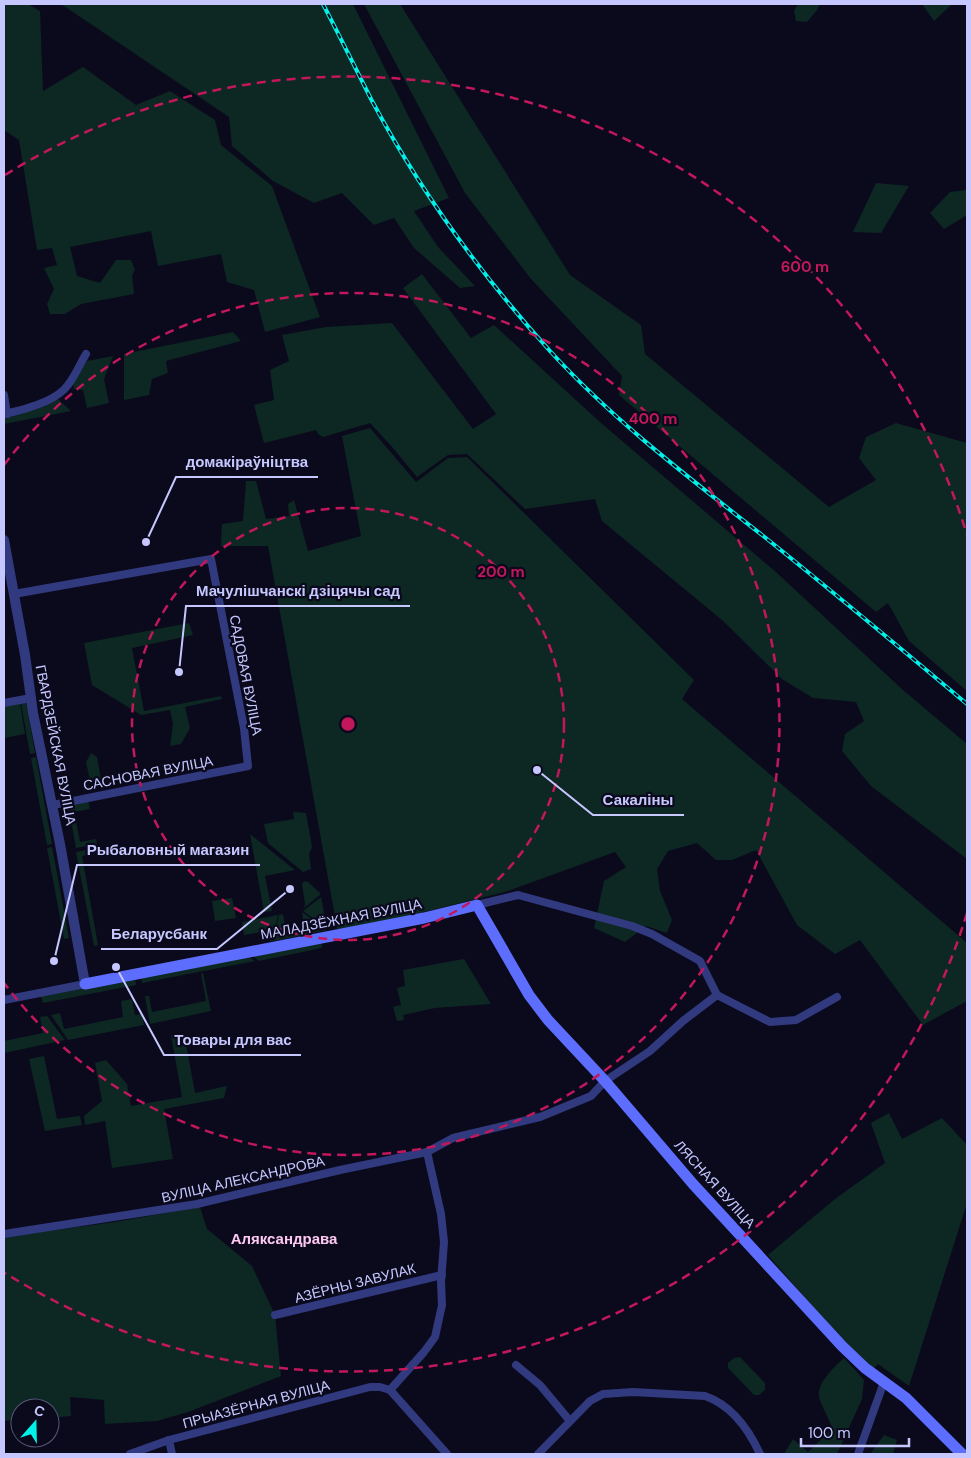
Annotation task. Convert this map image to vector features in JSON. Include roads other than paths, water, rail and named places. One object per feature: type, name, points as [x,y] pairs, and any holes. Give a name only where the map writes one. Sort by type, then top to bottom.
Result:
[{"type":"main road","name":"МАЛАДЗЁЖНАЯ ВУЛІЦА","points":[[85,984],[424,918],[477,905]]},
{"type":"main road","name":"ЛЯСНАЯ ВУЛІЦА","points":[[477,905],[529,995],[548,1020],[605,1081],[693,1184],[842,1346],[865,1368],[906,1398],[962,1454]]},
{"type":"street","points":[[4,395],[5,414],[36,405],[61,393],[68,385],[86,354]]},
{"type":"street","name":"ГВАРДЗЕЙСКАЯ ВУЛІЦА","points":[[4,540],[31,698],[53,805],[85,984]]},
{"type":"street","name":"САДОВАЯ ВУЛІЦА","points":[[14,594],[211,559],[244,728],[248,766]]},
{"type":"street","points":[[4,703],[31,698]]},
{"type":"street","name":"САСНОВАЯ ВУЛІЦА","points":[[53,805],[248,766]]},
{"type":"street","points":[[477,905],[518,895],[632,926],[652,934],[700,961],[717,995],[770,1022],[796,1020],[837,997]]},
{"type":"street","name":"МАЛАДЗЁЖНАЯ ВУЛІЦА","points":[[4,1000],[85,984]]},
{"type":"street","name":"ВУЛІЦА АЛЕКСАНДРОВА","points":[[4,1234],[197,1204],[340,1170],[427,1152],[453,1138],[540,1117],[585,1099],[605,1081],[650,1051],[683,1021],[717,995]]},
{"type":"street","points":[[427,1152],[441,1214],[444,1242],[442,1305],[435,1337],[390,1390],[447,1454]]},
{"type":"street","name":"АЗЁРНЫ ЗАВУЛАК","points":[[275,1315],[442,1275]]},
{"type":"street","points":[[516,1365],[540,1385],[570,1421]]},
{"type":"street","points":[[858,1454],[884,1382]]},
{"type":"street","name":"ПРЫАЗЁРНАЯ ВУЛІЦА","points":[[130,1454],[169,1440],[370,1387],[390,1390]]},
{"type":"street","points":[[538,1454],[590,1401],[603,1394],[633,1392],[705,1396],[716,1400],[725,1406],[749,1433],[760,1454]]},
{"type":"street","points":[[169,1440],[172,1454]]},
{"type":"railway","points":[[323,4],[371,99],[410,166],[476,262],[550,351],[599,401],[652,447],[814,577],[967,704]]},
{"type":"place","name":"домакіраўніцтва","points":[[146,542]]},
{"type":"place","name":"Мачулішчанскі дзіцячы сад","points":[[179,672]]},
{"type":"place","name":"Сакаліны","points":[[537,770]]},
{"type":"place","name":"Беларусбанк","points":[[290,889]]},
{"type":"place","name":"Рыбаловный магазин","points":[[54,961]]},
{"type":"place","name":"Товары для вас","points":[[116,967]]},
{"type":"district","name":"Аляксандрава","points":[[284,1239]]}]
